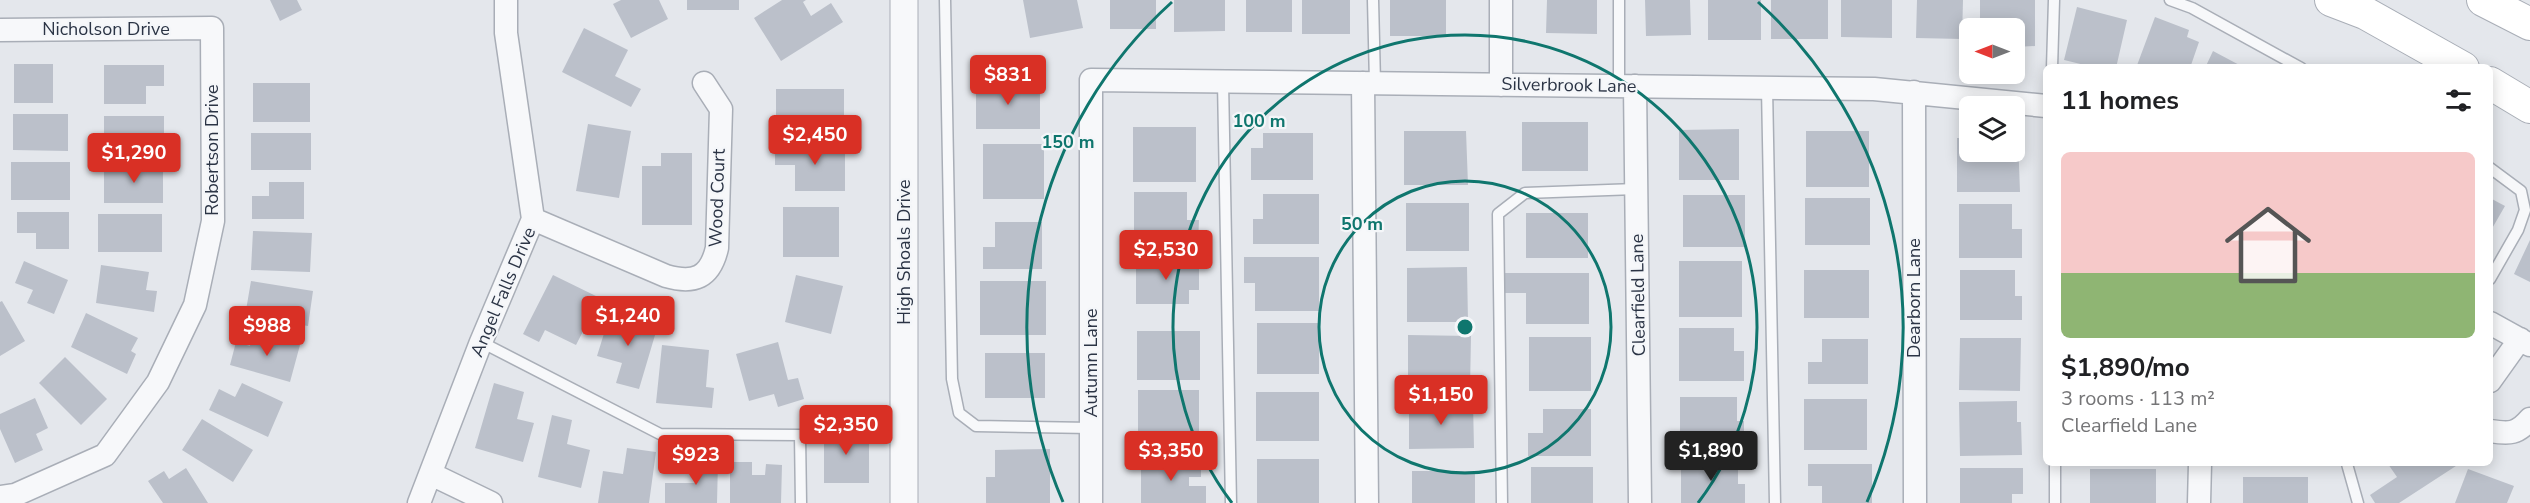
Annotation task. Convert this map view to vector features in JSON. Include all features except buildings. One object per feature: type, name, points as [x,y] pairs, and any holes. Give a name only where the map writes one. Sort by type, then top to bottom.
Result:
[{"type":"main road","points":[[2331,0],[2365,14],[2456,64]]},
{"type":"main road","points":[[2483,0],[2530,24]]},
{"type":"main road","points":[[2493,85],[2530,107]]},
{"type":"street","name":"Angel Falls Drive","points":[[419,503],[481,342],[533,219],[506,33],[506,0]]},
{"type":"street","name":"High Shoals Drive","points":[[904,0],[904,503]]},
{"type":"street","points":[[1501,0],[1501,85]]},
{"type":"street","name":"Nicholson Drive","points":[[0,30],[212,28]]},
{"type":"street","name":"Robertson Drive","points":[[0,496],[15,495],[105,455],[158,382],[195,305],[213,221],[212,28]]},
{"type":"street","name":"Autumn Lane","points":[[1091,80],[1091,503]]},
{"type":"street","name":"Silverbrook Lane","points":[[1091,80],[1874,89],[2043,106]]},
{"type":"street","name":"Wood Court","points":[[533,219],[666,276],[681,280],[702,276],[713,263],[717,248],[720,109],[704,83]]},
{"type":"street","points":[[1367,503],[1369,83]]},
{"type":"street","name":"Clearfield Lane","points":[[1627,86],[1636,189],[1640,503]]},
{"type":"street","name":"Dearborn Lane","points":[[1914,93],[1915,503]]},
{"type":"street","points":[[2493,325],[2525,342],[2493,378]]},
{"type":"street","points":[[2493,431],[2519,431],[2530,419]]},
{"type":"street","points":[[2199,503],[2200,466]]},
{"type":"street","points":[[431,474],[491,503]]},
{"type":"lane","points":[[945,0],[952,379],[959,413],[976,426],[1091,428]]},
{"type":"lane","points":[[1369,83],[1373,0]]},
{"type":"lane","points":[[1619,0],[1627,86]]},
{"type":"lane","points":[[2052,64],[2054,0]]},
{"type":"lane","points":[[2170,0],[2192,8],[2294,64]]},
{"type":"lane","points":[[1223,82],[1231,503]]},
{"type":"lane","points":[[1767,88],[1775,503]]},
{"type":"lane","points":[[2493,170],[2521,191],[2525,210],[2518,230],[2493,274]]},
{"type":"lane","points":[[1502,503],[1498,214],[1525,193],[1636,189]]},
{"type":"lane","points":[[481,342],[660,434],[800,435],[801,503]]},
{"type":"lane","points":[[2055,466],[2055,503]]},
{"type":"lane","points":[[2348,466],[2358,503]]}]
